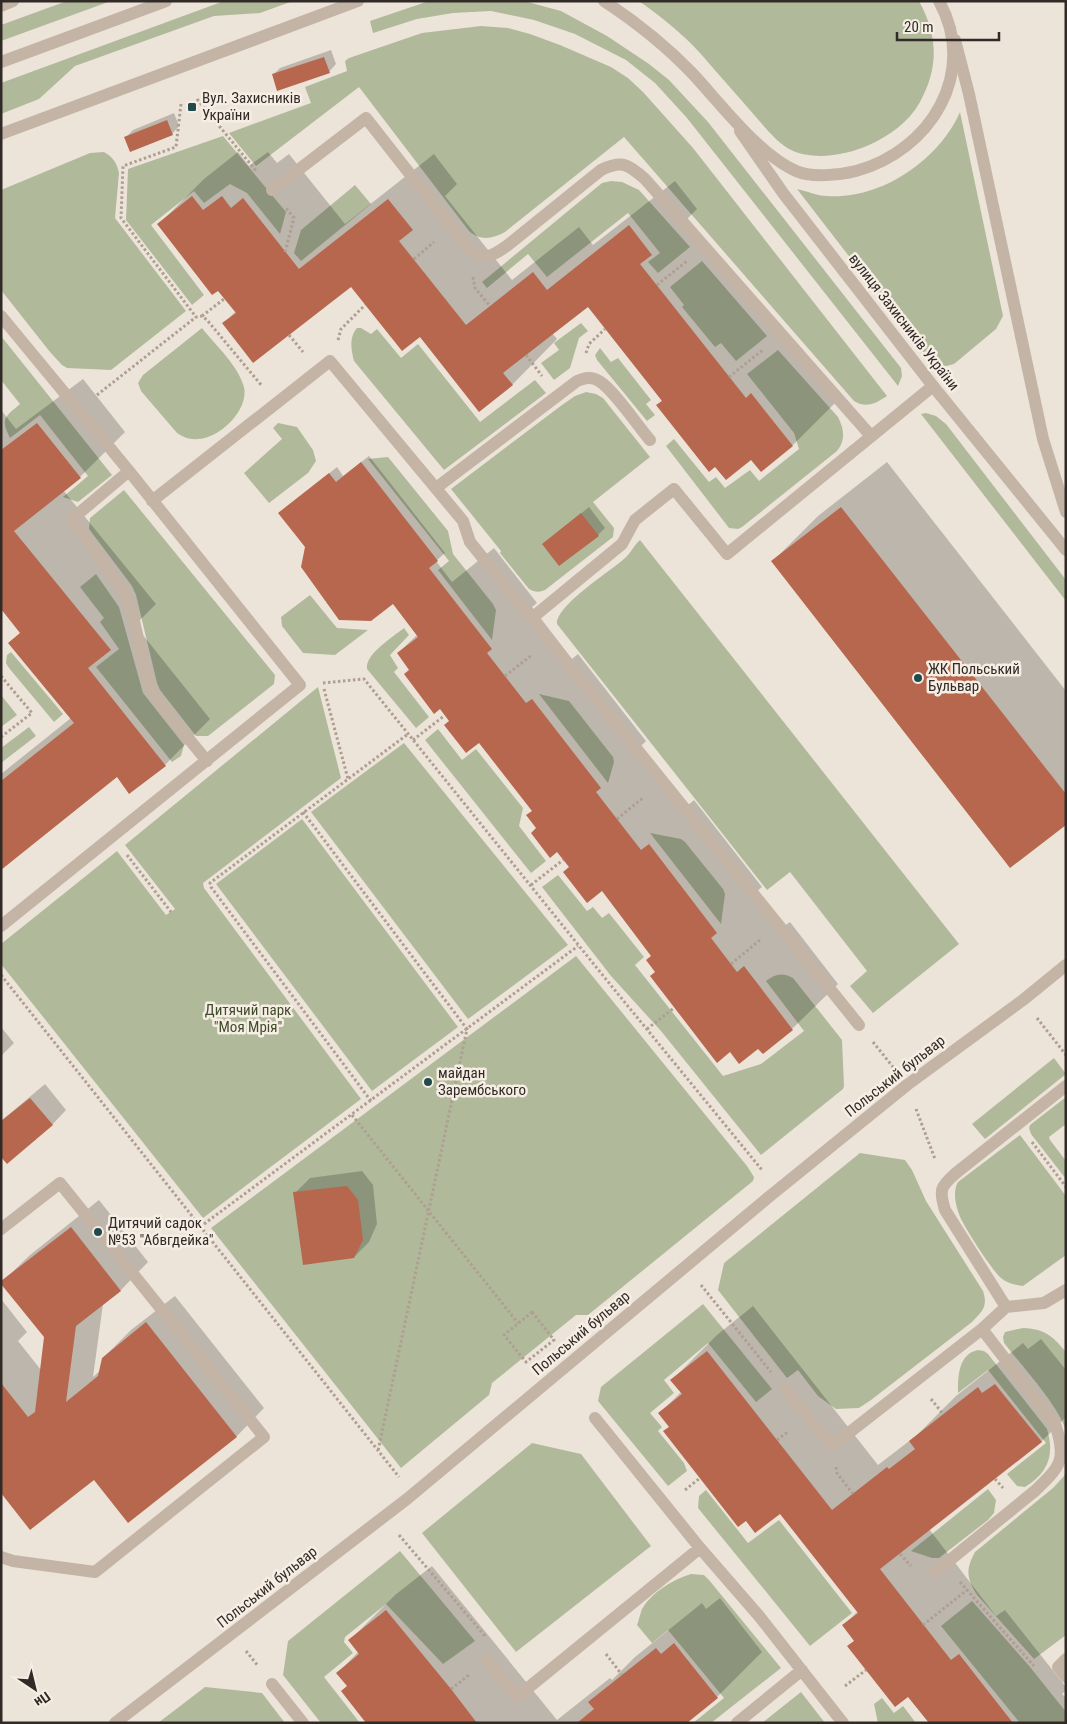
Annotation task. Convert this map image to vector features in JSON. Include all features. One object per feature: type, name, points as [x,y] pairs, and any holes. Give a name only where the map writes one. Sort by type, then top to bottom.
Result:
[{"type":"street","points":[[1,6],[14,1]]},
{"type":"street","points":[[1,62],[166,1]]},
{"type":"street","points":[[1,134],[358,1]]},
{"type":"street","name":"вулиця Захисників України","points":[[604,1],[641,27],[670,51],[774,160],[798,172],[820,175],[843,174],[886,160],[908,146],[926,128],[947,90],[953,73],[955,56],[949,24]]},
{"type":"street","name":"вулиця Захисників України","points":[[939,1],[949,24],[970,94],[1043,439],[1066,512]]},
{"type":"street","name":"вулиця Захисників України","points":[[724,109],[783,194],[932,386],[1066,550]]},
{"type":"street","points":[[272,190],[366,118],[468,248],[484,257],[492,256],[508,246],[601,170],[615,164],[625,164],[645,179],[871,436]]},
{"type":"street","points":[[1,316],[79,409],[300,685],[1,926]]},
{"type":"street","points":[[152,500],[330,361],[463,521],[470,542],[860,1024]]},
{"type":"street","points":[[436,488],[577,381],[588,377],[599,380],[611,391],[650,440]]},
{"type":"street","points":[[532,618],[622,544],[635,520],[674,489],[727,554],[932,386]]},
{"type":"street","points":[[129,471],[72,519],[125,594],[130,604],[150,686],[165,710],[207,761]]},
{"type":"street","name":"Польський бульвар","points":[[115,1723],[413,1495],[686,1266],[907,1085],[1066,965]]},
{"type":"street","points":[[1006,1307],[945,1210],[940,1194],[944,1183],[1066,1086]]},
{"type":"street","points":[[1,1229],[60,1183],[264,1437],[95,1572],[13,1561],[1,1557]]},
{"type":"street","points":[[785,1390],[832,1446],[982,1329],[1006,1307],[1044,1302],[1066,1290]]},
{"type":"street","points":[[934,1573],[1036,1490],[1051,1476],[1060,1464],[1060,1438],[1055,1424],[982,1329]]},
{"type":"street","points":[[595,1418],[700,1548],[760,1616],[843,1723]]},
{"type":"street","points":[[488,1660],[517,1697],[700,1548]]},
{"type":"street","points":[[1066,1659],[1058,1667],[1066,1677]]},
{"type":"street","points":[[737,1723],[802,1670]]},
{"type":"street","points":[[272,1684],[303,1723]]},
{"type":"path","points":[[197,99],[294,218],[285,252]]},
{"type":"path","points":[[181,104],[176,147],[123,166],[120,218],[196,317]]},
{"type":"path","points":[[657,285],[705,247]]},
{"type":"path","points":[[79,409],[196,317],[202,316],[224,299]]},
{"type":"path","points":[[330,361],[341,329],[365,305]]},
{"type":"path","points":[[202,316],[276,404]]},
{"type":"path","points":[[588,377],[586,351],[589,344],[605,329]]},
{"type":"path","points":[[729,377],[782,334]]},
{"type":"path","points":[[505,676],[550,640]]},
{"type":"path","points":[[1,676],[32,713],[1,737]]},
{"type":"path","points":[[300,685],[364,680],[531,885],[578,946],[779,1190]]},
{"type":"path","points":[[323,683],[348,779]]},
{"type":"path","points":[[413,740],[444,716]]},
{"type":"path","points":[[370,1101],[211,888],[210,883],[408,734]]},
{"type":"path","points":[[617,819],[664,782]]},
{"type":"path","points":[[303,812],[467,1029],[378,1451]]},
{"type":"path","points":[[113,837],[171,912]]},
{"type":"path","points":[[531,885],[563,860]]},
{"type":"path","points":[[731,964],[779,925]]},
{"type":"path","points":[[200,1227],[578,946]]},
{"type":"path","points":[[1,975],[413,1495]]},
{"type":"path","points":[[1022,1000],[1066,1055]]},
{"type":"path","points":[[647,1029],[674,1008]]},
{"type":"path","points":[[860,1024],[907,1085],[944,1183]]},
{"type":"path","points":[[352,1115],[518,1323]]},
{"type":"path","points":[[1018,1124],[1066,1187]]},
{"type":"path","points":[[686,1266],[785,1390]]},
{"type":"path","points":[[532,1312],[554,1340],[526,1362],[504,1335],[518,1323],[532,1312]]},
{"type":"path","points":[[384,1517],[496,1649],[488,1660]]},
{"type":"path","points":[[945,1565],[1036,1669]]},
{"type":"path","points":[[923,1625],[967,1590]]},
{"type":"path","points":[[233,1634],[272,1684]]},
{"type":"green space","points":[[67,1],[111,1],[1,41],[1,25]]},
{"type":"green space","points":[[224,1],[293,1],[260,13],[214,16],[75,66],[39,99],[1,114],[1,83]]},
{"type":"green space","points":[[429,1],[524,1],[561,11],[607,36],[669,80],[708,122],[901,368],[902,376],[898,386],[687,118],[655,83],[626,60],[575,34],[534,20],[491,11],[453,13],[417,19],[373,33],[370,21]]},
{"type":"green space","points":[[639,1],[919,1],[933,39],[934,52],[931,76],[920,102],[910,116],[898,128],[884,137],[860,149],[841,154],[820,156],[800,153],[791,150],[776,139],[693,46]]},
{"type":"green space","points":[[481,26],[508,28],[530,34],[611,67],[628,78],[693,148],[887,396],[867,405],[854,401],[624,137],[505,232],[482,238],[469,231],[359,87],[256,166],[229,133],[311,103],[305,87],[347,71],[345,61],[349,58],[422,33]]},
{"type":"green space","points":[[960,112],[1003,316],[996,329],[954,364],[942,367],[930,361],[797,189],[823,196],[847,196],[887,184],[923,161],[938,146]]},
{"type":"green space","points":[[223,136],[286,212],[280,234],[247,193],[230,184],[204,203],[194,191],[151,225],[204,295],[192,305],[126,220],[128,169]]},
{"type":"green space","points":[[104,152],[114,161],[119,173],[115,218],[186,311],[111,370],[67,368],[50,352],[1,290],[1,190],[90,153]]},
{"type":"green space","points":[[611,181],[622,182],[639,190],[690,247],[658,273],[648,262],[660,253],[628,213],[547,277],[528,254],[487,288],[482,282],[602,183]]},
{"type":"green space","points":[[355,185],[371,204],[301,261],[294,253],[301,230]]},
{"type":"green space","points":[[702,261],[767,336],[736,361],[721,343],[715,347],[682,307],[684,305],[670,287]]},
{"type":"green space","points":[[581,323],[588,331],[579,338],[570,368],[554,380],[541,363],[559,350],[554,343]]},
{"type":"green space","points":[[202,328],[237,371],[244,387],[244,396],[242,405],[237,413],[224,428],[215,434],[192,439],[177,433],[141,391],[138,383],[143,375]]},
{"type":"green space","points":[[357,328],[361,328],[371,334],[377,329],[401,358],[418,344],[480,422],[535,380],[546,393],[444,470],[354,361],[352,339]]},
{"type":"green space","points":[[1,336],[112,475],[78,502],[63,497],[88,476],[40,415],[10,438],[5,426],[6,418],[20,404],[1,380]]},
{"type":"green space","points":[[600,348],[611,362],[618,358],[651,400],[646,404],[655,415],[647,421],[597,360],[595,355]]},
{"type":"green space","points":[[778,350],[838,417],[843,430],[842,443],[837,451],[742,527],[738,529],[729,528],[666,446],[674,439],[709,482],[716,477],[725,488],[750,470],[759,481],[799,449],[794,433],[747,374]]},
{"type":"green space","points":[[586,392],[603,398],[650,457],[593,502],[614,528],[613,537],[545,590],[535,591],[529,589],[451,489],[562,405],[575,396]]},
{"type":"green space","points":[[926,413],[936,416],[946,424],[1066,580],[1066,601],[921,414]]},
{"type":"green space","points":[[278,423],[297,427],[313,450],[316,461],[308,473],[269,503],[244,473],[282,439],[273,428]]},
{"type":"green space","points":[[388,457],[448,531],[453,554],[493,604],[496,610],[492,640],[438,570],[449,561],[368,459]]},
{"type":"green space","points":[[124,490],[275,675],[274,684],[208,736],[196,736],[160,690],[136,595],[132,586],[89,529],[90,518]]},
{"type":"green space","points":[[640,540],[959,944],[873,1013],[850,986],[867,971],[790,872],[767,890],[557,624],[559,616],[574,598],[625,558]]},
{"type":"green space","points":[[96,574],[119,607],[143,693],[184,745],[181,756],[172,762],[96,667],[119,649],[100,622],[104,618],[80,587]]},
{"type":"green space","points":[[310,595],[337,628],[368,630],[335,655],[303,653],[282,626],[281,617]]},
{"type":"green space","points":[[404,628],[409,635],[390,655],[398,668],[394,672],[429,717],[416,728],[367,669],[370,658],[375,652]]},
{"type":"green space","points":[[11,652],[63,714],[54,722],[9,668],[6,663],[7,655]]},
{"type":"green space","name":"Дитячий парк \"Моя Мрія\"","points":[[318,687],[341,778],[203,883],[204,888],[361,1099],[203,1218],[1,964],[1,944],[117,851],[166,915],[175,909],[125,845]]},
{"type":"green space","points":[[539,694],[569,701],[613,757],[614,762],[608,783]]},
{"type":"green space","points":[[1,695],[17,715],[1,727]]},
{"type":"green space","points":[[29,727],[36,736],[1,763],[1,748]]},
{"type":"green space","points":[[438,729],[462,760],[476,749],[523,808],[519,826],[546,861],[531,873],[425,740]]},
{"type":"green space","points":[[404,743],[568,945],[468,1019],[311,812]]},
{"type":"green space","points":[[302,819],[458,1027],[372,1091],[216,884]]},
{"type":"green space","points":[[650,833],[681,839],[685,842],[723,889],[725,894],[721,924]]},
{"type":"green space","points":[[558,875],[587,911],[593,907],[602,918],[609,913],[644,957],[635,965],[723,1076],[761,1064],[804,1031],[766,981],[782,974],[793,978],[842,1040],[843,1089],[761,1155],[661,1031],[611,976],[542,887]]},
{"type":"green space","points":[[576,956],[747,1166],[754,1177],[753,1181],[588,1315],[576,1315],[492,1383],[489,1395],[401,1468],[211,1228]]},
{"type":"green space","points":[[1054,1058],[1066,1074],[985,1139],[972,1124]]},
{"type":"green space","points":[[1066,1097],[1066,1124],[1049,1137],[1066,1161],[1066,1179],[1031,1134],[1029,1128],[1030,1125]]},
{"type":"green space","points":[[1020,1135],[1066,1196],[1066,1255],[1023,1286],[1011,1284],[1003,1280],[991,1267],[961,1219],[955,1195],[958,1182]]},
{"type":"green space","points":[[860,1153],[905,1160],[912,1170],[926,1201],[983,1291],[985,1304],[982,1311],[972,1322],[871,1400],[859,1408],[836,1409],[818,1396],[798,1370],[787,1378],[718,1290],[724,1263]]},
{"type":"green space","points":[[703,1304],[772,1389],[756,1402],[708,1343],[664,1380],[674,1393],[650,1413],[662,1427],[658,1431],[684,1463],[687,1471],[668,1486],[598,1401],[601,1387]]},
{"type":"green space","points":[[1023,1328],[1047,1334],[1066,1352],[1066,1431],[1048,1398],[1004,1343],[1003,1337],[1005,1332]]},
{"type":"green space","points":[[978,1350],[988,1354],[1047,1429],[1050,1447],[1048,1462],[1039,1476],[1025,1487],[1017,1486],[1007,1474],[1046,1443],[988,1370],[958,1393],[960,1367],[966,1356]]},
{"type":"green space","points":[[532,1443],[581,1454],[651,1546],[516,1652],[422,1533]]},
{"type":"green space","points":[[1066,1471],[1066,1635],[1034,1659],[977,1595],[968,1574],[975,1552],[1053,1488]]},
{"type":"green space","points":[[988,1489],[996,1500],[994,1513],[988,1520],[939,1558],[932,1558],[911,1551]]},
{"type":"green space","points":[[706,1490],[748,1543],[779,1520],[852,1613],[810,1646],[698,1508],[699,1496]]},
{"type":"green space","points":[[400,1551],[475,1641],[443,1664],[386,1604],[345,1637],[344,1642],[353,1653],[324,1677],[360,1723],[321,1723],[283,1675],[288,1641]]},
{"type":"green space","points":[[691,1574],[704,1575],[709,1580],[781,1668],[711,1723],[693,1723],[724,1698],[668,1630],[652,1643],[637,1625],[642,1609],[651,1597],[670,1583]]},
{"type":"green space","points":[[972,1601],[1030,1667],[1066,1712],[1066,1723],[1020,1723],[941,1626]]},
{"type":"green space","points":[[205,1687],[262,1693],[285,1723],[158,1723]]},
{"type":"green space","points":[[801,1692],[825,1723],[762,1723]]},
{"type":"green space","points":[[882,1698],[894,1713],[903,1706],[916,1723],[878,1723],[874,1704]]},
{"type":"building","points":[[324,57],[330,73],[277,91],[272,74]]},
{"type":"building","points":[[167,120],[173,135],[130,152],[124,137]]},
{"type":"building","points":[[192,196],[203,210],[222,196],[231,208],[243,198],[299,269],[388,199],[413,230],[399,241],[466,325],[533,272],[547,290],[629,225],[652,255],[640,264],[746,398],[751,393],[793,446],[761,472],[751,460],[726,480],[715,467],[709,472],[656,405],[662,401],[588,307],[503,373],[513,385],[479,412],[420,337],[402,351],[351,287],[253,363],[222,323],[236,313],[218,291],[212,295],[157,224]]},
{"type":"building","points":[[37,423],[81,478],[14,531],[111,650],[88,668],[166,766],[129,794],[117,777],[1,870],[1,781],[74,723],[8,643],[20,633],[1,609],[1,450]]},
{"type":"building","points":[[361,462],[438,561],[429,568],[492,649],[487,653],[526,703],[532,699],[601,788],[596,792],[641,850],[649,844],[717,933],[711,938],[737,972],[744,966],[793,1030],[763,1054],[758,1049],[739,1064],[730,1052],[717,1063],[650,976],[655,972],[646,960],[651,956],[602,891],[587,903],[563,872],[569,867],[557,852],[550,858],[531,833],[536,828],[526,815],[532,811],[479,743],[466,753],[444,725],[449,721],[440,709],[434,714],[404,674],[409,670],[397,653],[418,637],[393,604],[371,621],[339,620],[301,567],[305,547],[278,513],[329,473],[336,482]]},
{"type":"building","name":"ЖК Польський Бульвар","points":[[841,507],[1066,794],[1066,825],[1010,868],[771,561]]},
{"type":"building","points":[[581,513],[599,536],[559,566],[542,544]]},
{"type":"building","points":[[30,1098],[53,1125],[7,1164],[1,1157],[1,1121]]},
{"type":"building","points":[[347,1186],[358,1200],[363,1240],[354,1258],[303,1265],[293,1192]]},
{"type":"building","points":[[71,1227],[121,1291],[76,1326],[66,1402],[98,1376],[102,1358],[146,1322],[237,1437],[128,1523],[94,1480],[30,1530],[1,1493],[1,1383],[28,1417],[35,1412],[44,1337],[1,1284],[1,1281]]},
{"type":"building","points":[[707,1351],[832,1510],[887,1467],[889,1469],[915,1449],[909,1441],[978,1387],[982,1393],[995,1384],[1042,1442],[880,1569],[951,1660],[959,1654],[1013,1723],[929,1723],[908,1697],[895,1707],[847,1646],[854,1641],[842,1625],[858,1613],[780,1514],[755,1533],[746,1521],[738,1527],[663,1431],[669,1427],[658,1413],[682,1394],[670,1380]]},
{"type":"building","points":[[386,1610],[477,1723],[366,1723],[341,1691],[347,1686],[336,1673],[359,1654],[348,1640]]},
{"type":"building","points":[[674,1643],[718,1698],[687,1723],[577,1723],[594,1709],[588,1702],[656,1648],[661,1654]]},
{"type":"place","name":"Вул. Захисників України","points":[[192,107]]},
{"type":"place","name":"ЖК Польський Бульвар","points":[[918,678]]},
{"type":"place","name":"майдан Зарембського","points":[[428,1082]]},
{"type":"place","name":"Дитячий садок №53 \"Абвгдейка\"","points":[[98,1232]]}]
